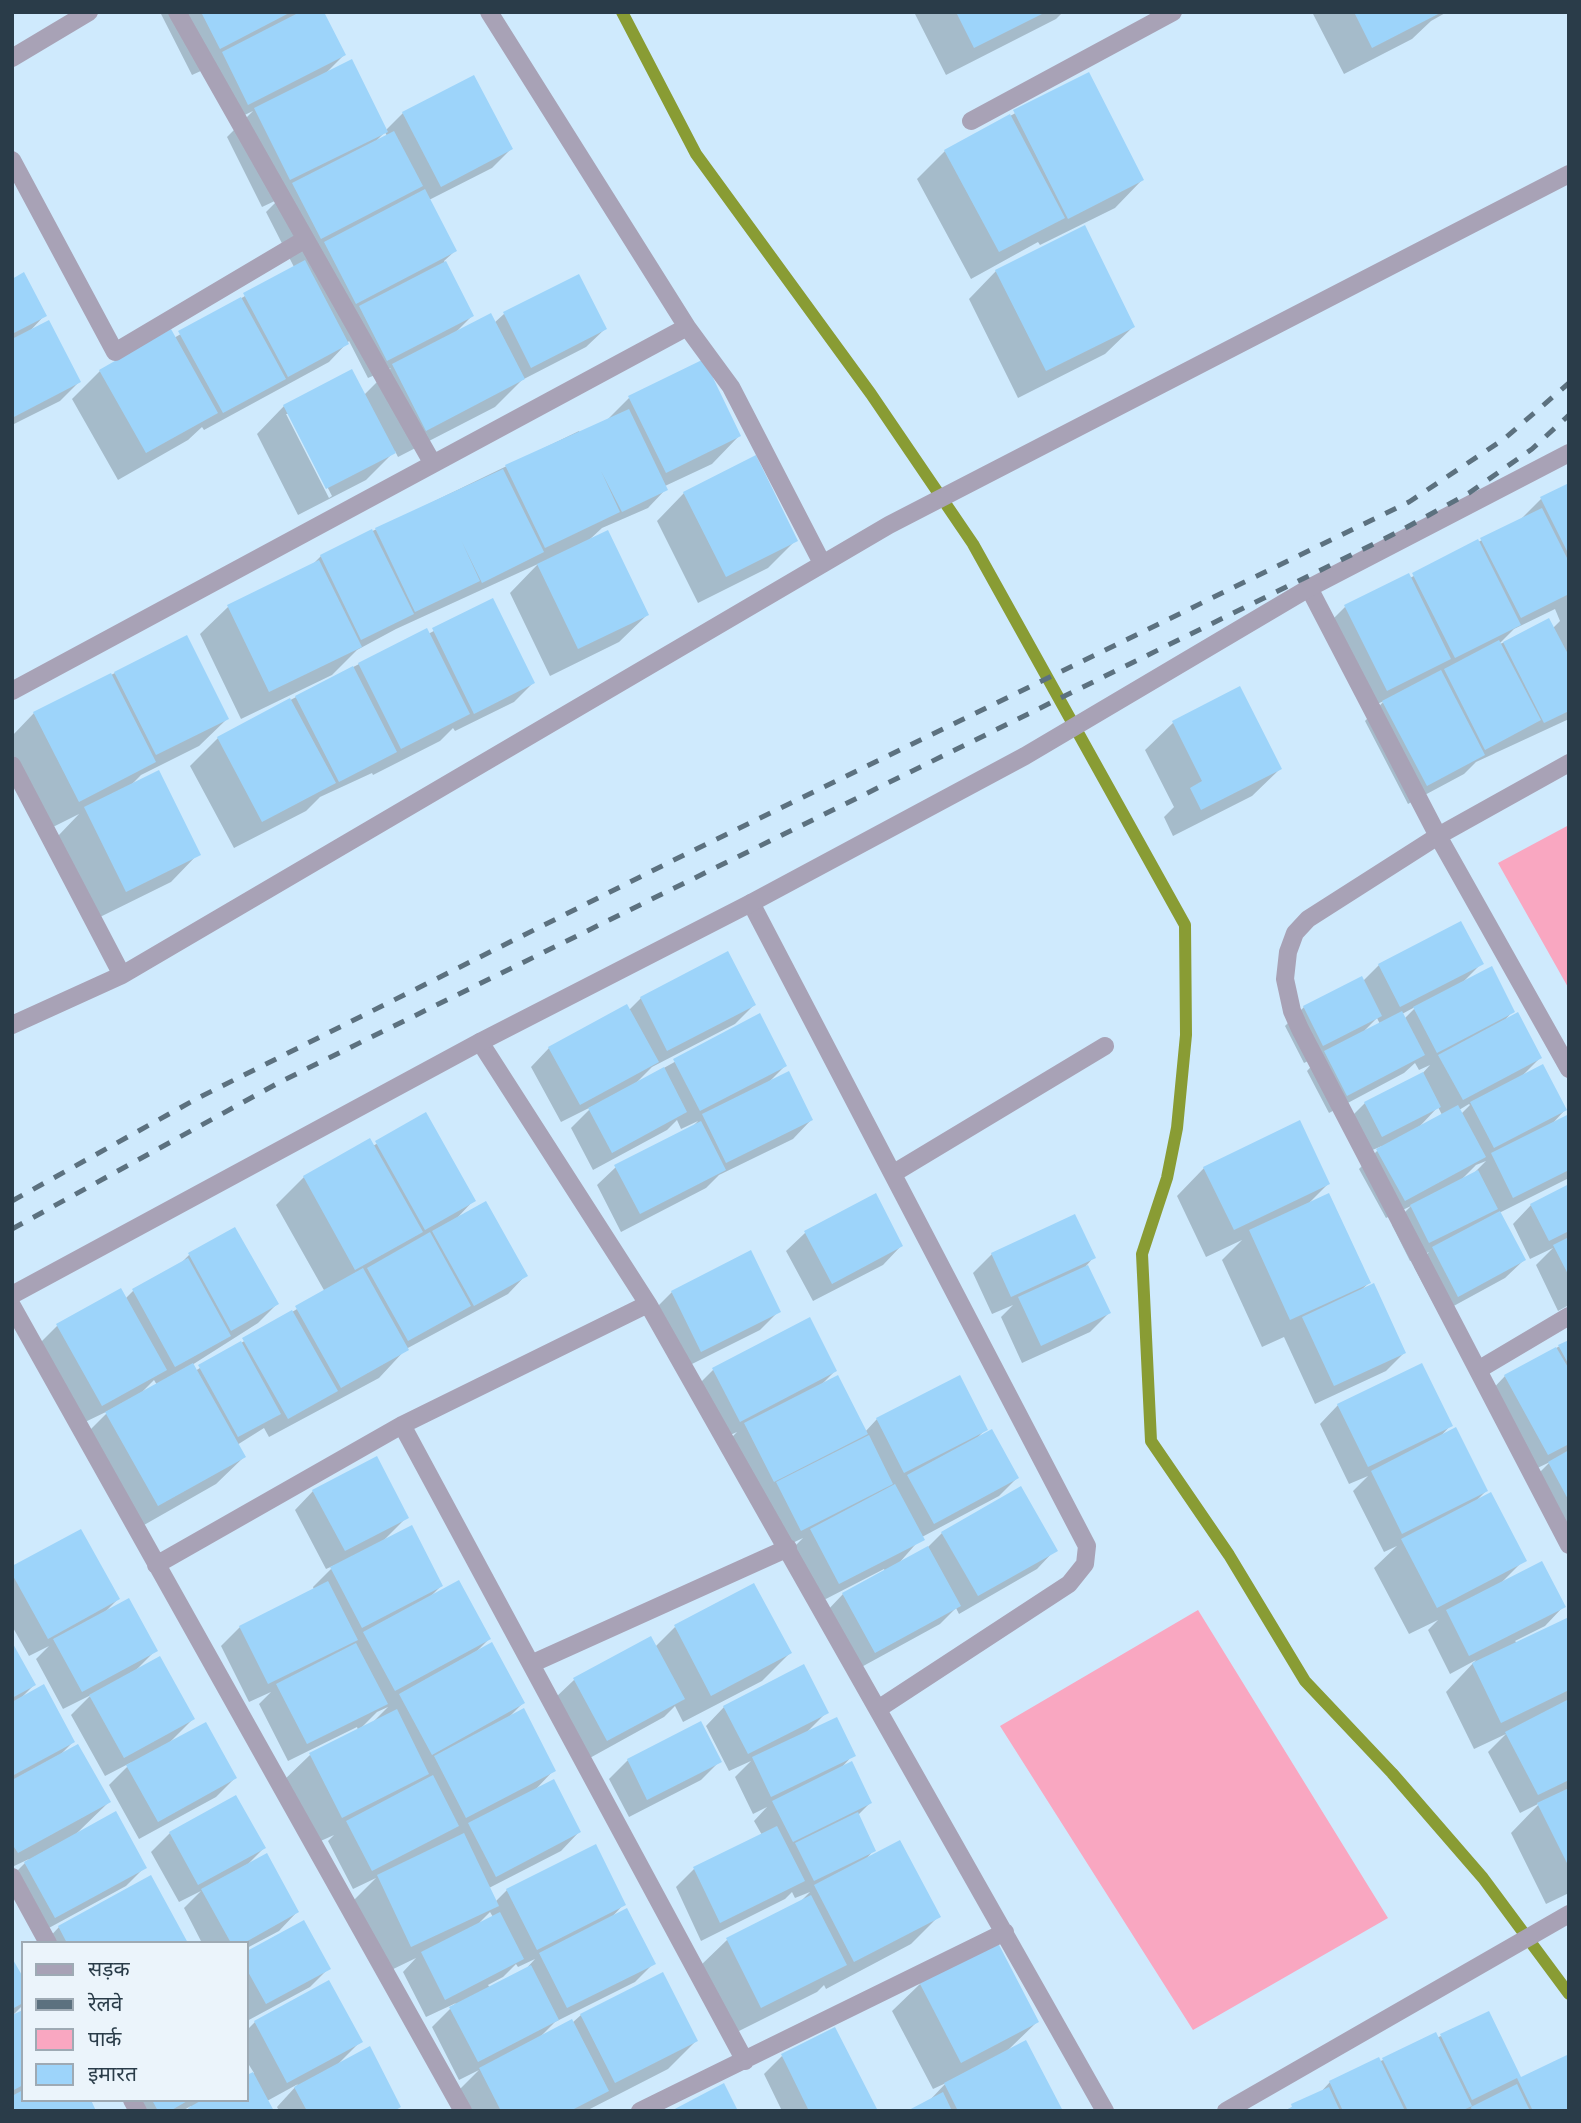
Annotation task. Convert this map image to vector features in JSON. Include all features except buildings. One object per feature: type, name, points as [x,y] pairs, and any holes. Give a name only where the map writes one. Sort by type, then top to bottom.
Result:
[{"type":"street","points":[[12,58],[89,12]]},
{"type":"street","points":[[177,12],[433,464]]},
{"type":"street","points":[[489,12],[687,327],[731,387],[822,563]]},
{"type":"street","points":[[971,121],[1153,17],[1173,12]]},
{"type":"street","points":[[12,160],[115,352],[304,240]]},
{"type":"street","points":[[12,1025],[122,975],[889,525],[1569,174]]},
{"type":"street","points":[[12,691],[687,327]]},
{"type":"street","points":[[12,1295],[480,1042],[751,904],[1025,756],[1309,588],[1569,453]]},
{"type":"street","points":[[1309,588],[1438,836],[1569,1069]]},
{"type":"street","points":[[1569,763],[1438,836],[1308,919],[1295,933],[1288,952],[1284,979],[1292,1011],[1300,1029],[1569,1545]]},
{"type":"street","points":[[12,765],[122,975]]},
{"type":"street","points":[[751,904],[894,1172],[1087,1546],[1085,1564],[1069,1584],[878,1709]]},
{"type":"street","points":[[480,1042],[648,1304],[1105,2111]]},
{"type":"street","points":[[894,1172],[1105,1046]]},
{"type":"street","points":[[156,1565],[402,1425],[648,1304]]},
{"type":"street","points":[[12,1306],[463,2111]]},
{"type":"street","points":[[1478,1370],[1569,1316]]},
{"type":"street","points":[[402,1425],[745,2060]]},
{"type":"street","points":[[531,1664],[788,1548]]},
{"type":"street","points":[[12,1877],[47,1941]]},
{"type":"street","points":[[1226,2111],[1500,1951],[1569,1914]]},
{"type":"street","points":[[640,2111],[1005,1932]]},
{"type":"green space","points":[[1569,825],[1569,989],[1498,863]]},
{"type":"green space","points":[[1198,1610],[1388,1918],[1193,2030],[1000,1726]]},
{"type":"waterway","points":[[622,12],[696,154],[871,394],[973,544],[1185,925],[1186,1035],[1177,1128],[1167,1178],[1142,1254],[1151,1441],[1229,1555],[1305,1681],[1392,1773],[1483,1878],[1569,1994]]},
{"type":"railway","points":[[12,1201],[198,1098],[672,861],[1409,502],[1504,439],[1569,383]]},
{"type":"railway","points":[[12,1229],[280,1082],[1400,531],[1469,493],[1532,449],[1569,415]]}]
